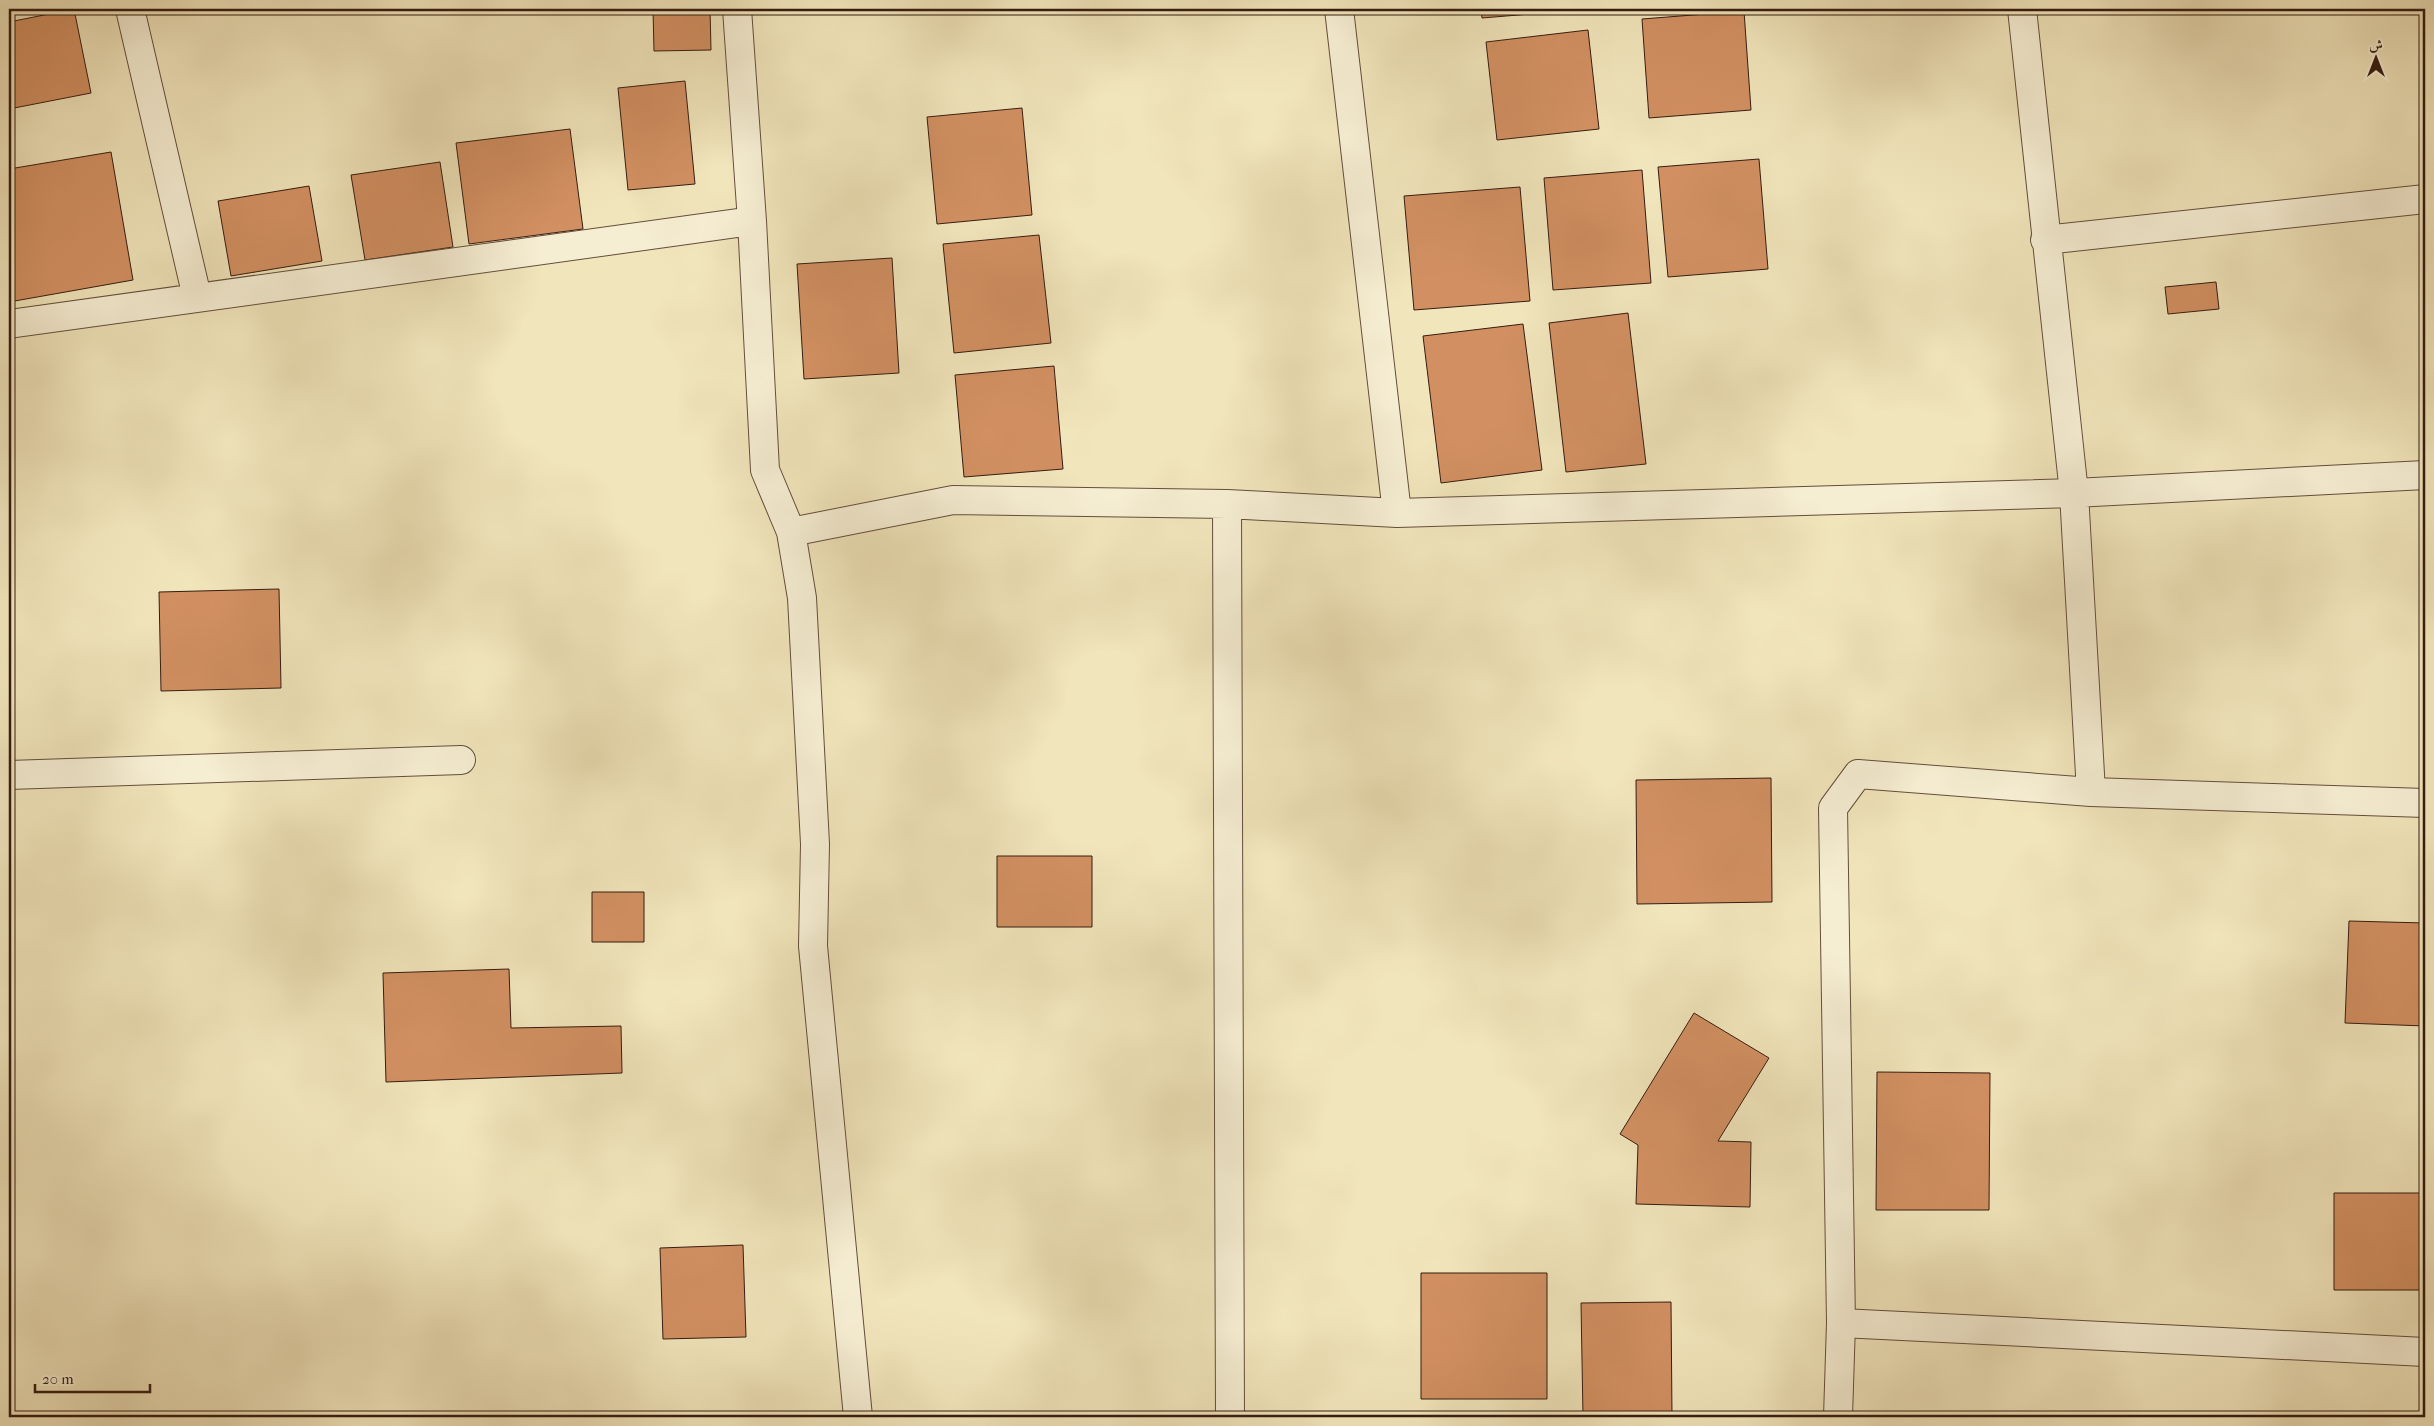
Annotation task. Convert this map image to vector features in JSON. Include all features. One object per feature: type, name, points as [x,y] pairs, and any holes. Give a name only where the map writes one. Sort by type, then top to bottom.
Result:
[{"type":"street","points":[[130,9],[197,297]]},
{"type":"street","points":[[737,9],[752,221],[765,470],[791,532],[802,598],[815,844],[813,946],[858,1417]]},
{"type":"street","points":[[1339,9],[1397,513]]},
{"type":"street","points":[[2022,9],[2045,240],[2074,493],[2091,792]]},
{"type":"street","points":[[2045,240],[2425,199]]},
{"type":"street","points":[[9,324],[752,221]]},
{"type":"street","points":[[791,532],[953,500],[1227,504],[1397,513],[2074,493],[2425,475]]},
{"type":"street","points":[[1227,504],[1230,1417]]},
{"type":"street","points":[[9,775],[462,760]]},
{"type":"street","points":[[1838,1417],[1841,1323],[1833,808],[1858,774],[2091,792],[2425,804]]},
{"type":"street","points":[[1841,1323],[2425,1352]]},
{"type":"building","points":[[74,9],[91,93],[9,109],[9,22]]},
{"type":"building","points":[[653,9],[710,9],[711,50],[654,51]]},
{"type":"building","points":[[1481,9],[1579,9],[1579,10],[1482,18]]},
{"type":"building","points":[[1744,11],[1751,110],[1649,118],[1642,19]]},
{"type":"building","points":[[1588,30],[1599,129],[1497,140],[1486,42]]},
{"type":"building","points":[[685,81],[695,184],[628,190],[618,88]]},
{"type":"building","points":[[1022,108],[1032,215],[937,224],[927,117]]},
{"type":"building","points":[[570,129],[583,229],[469,244],[456,143]]},
{"type":"building","points":[[111,152],[133,280],[9,302],[9,169]]},
{"type":"building","points":[[1759,159],[1768,269],[1668,277],[1658,167]]},
{"type":"building","points":[[440,162],[453,247],[365,260],[351,175]]},
{"type":"building","points":[[1642,170],[1651,283],[1553,290],[1544,178]]},
{"type":"building","points":[[309,186],[322,261],[231,276],[218,201]]},
{"type":"building","points":[[1520,187],[1530,301],[1414,310],[1404,196]]},
{"type":"building","points":[[1039,235],[1051,343],[954,353],[943,244]]},
{"type":"building","points":[[892,258],[899,373],[804,379],[797,264]]},
{"type":"building","points":[[2216,282],[2219,309],[2168,314],[2165,287]]},
{"type":"building","points":[[1628,313],[1646,464],[1566,472],[1549,323]]},
{"type":"building","points":[[1523,324],[1542,470],[1441,483],[1423,336]]},
{"type":"building","points":[[1054,366],[1063,469],[964,477],[955,375]]},
{"type":"building","points":[[279,589],[281,688],[161,691],[159,592]]},
{"type":"building","points":[[1771,778],[1772,902],[1637,904],[1636,780]]},
{"type":"building","points":[[997,856],[1092,856],[1092,927],[997,927]]},
{"type":"building","points":[[592,892],[644,892],[644,942],[592,942]]},
{"type":"building","points":[[2349,921],[2425,923],[2425,1026],[2345,1023]]},
{"type":"building","points":[[509,969],[511,1028],[621,1026],[622,1073],[386,1082],[383,973]]},
{"type":"building","points":[[1694,1013],[1769,1058],[1718,1141],[1751,1142],[1750,1207],[1636,1204],[1638,1145],[1620,1134]]},
{"type":"building","points":[[1877,1072],[1990,1073],[1989,1210],[1876,1210]]},
{"type":"building","points":[[2334,1193],[2425,1193],[2425,1290],[2334,1290]]},
{"type":"building","points":[[743,1245],[746,1337],[663,1339],[660,1248]]},
{"type":"building","points":[[1421,1273],[1547,1273],[1547,1399],[1421,1399]]},
{"type":"building","points":[[1671,1302],[1672,1417],[1583,1417],[1581,1303]]}]
